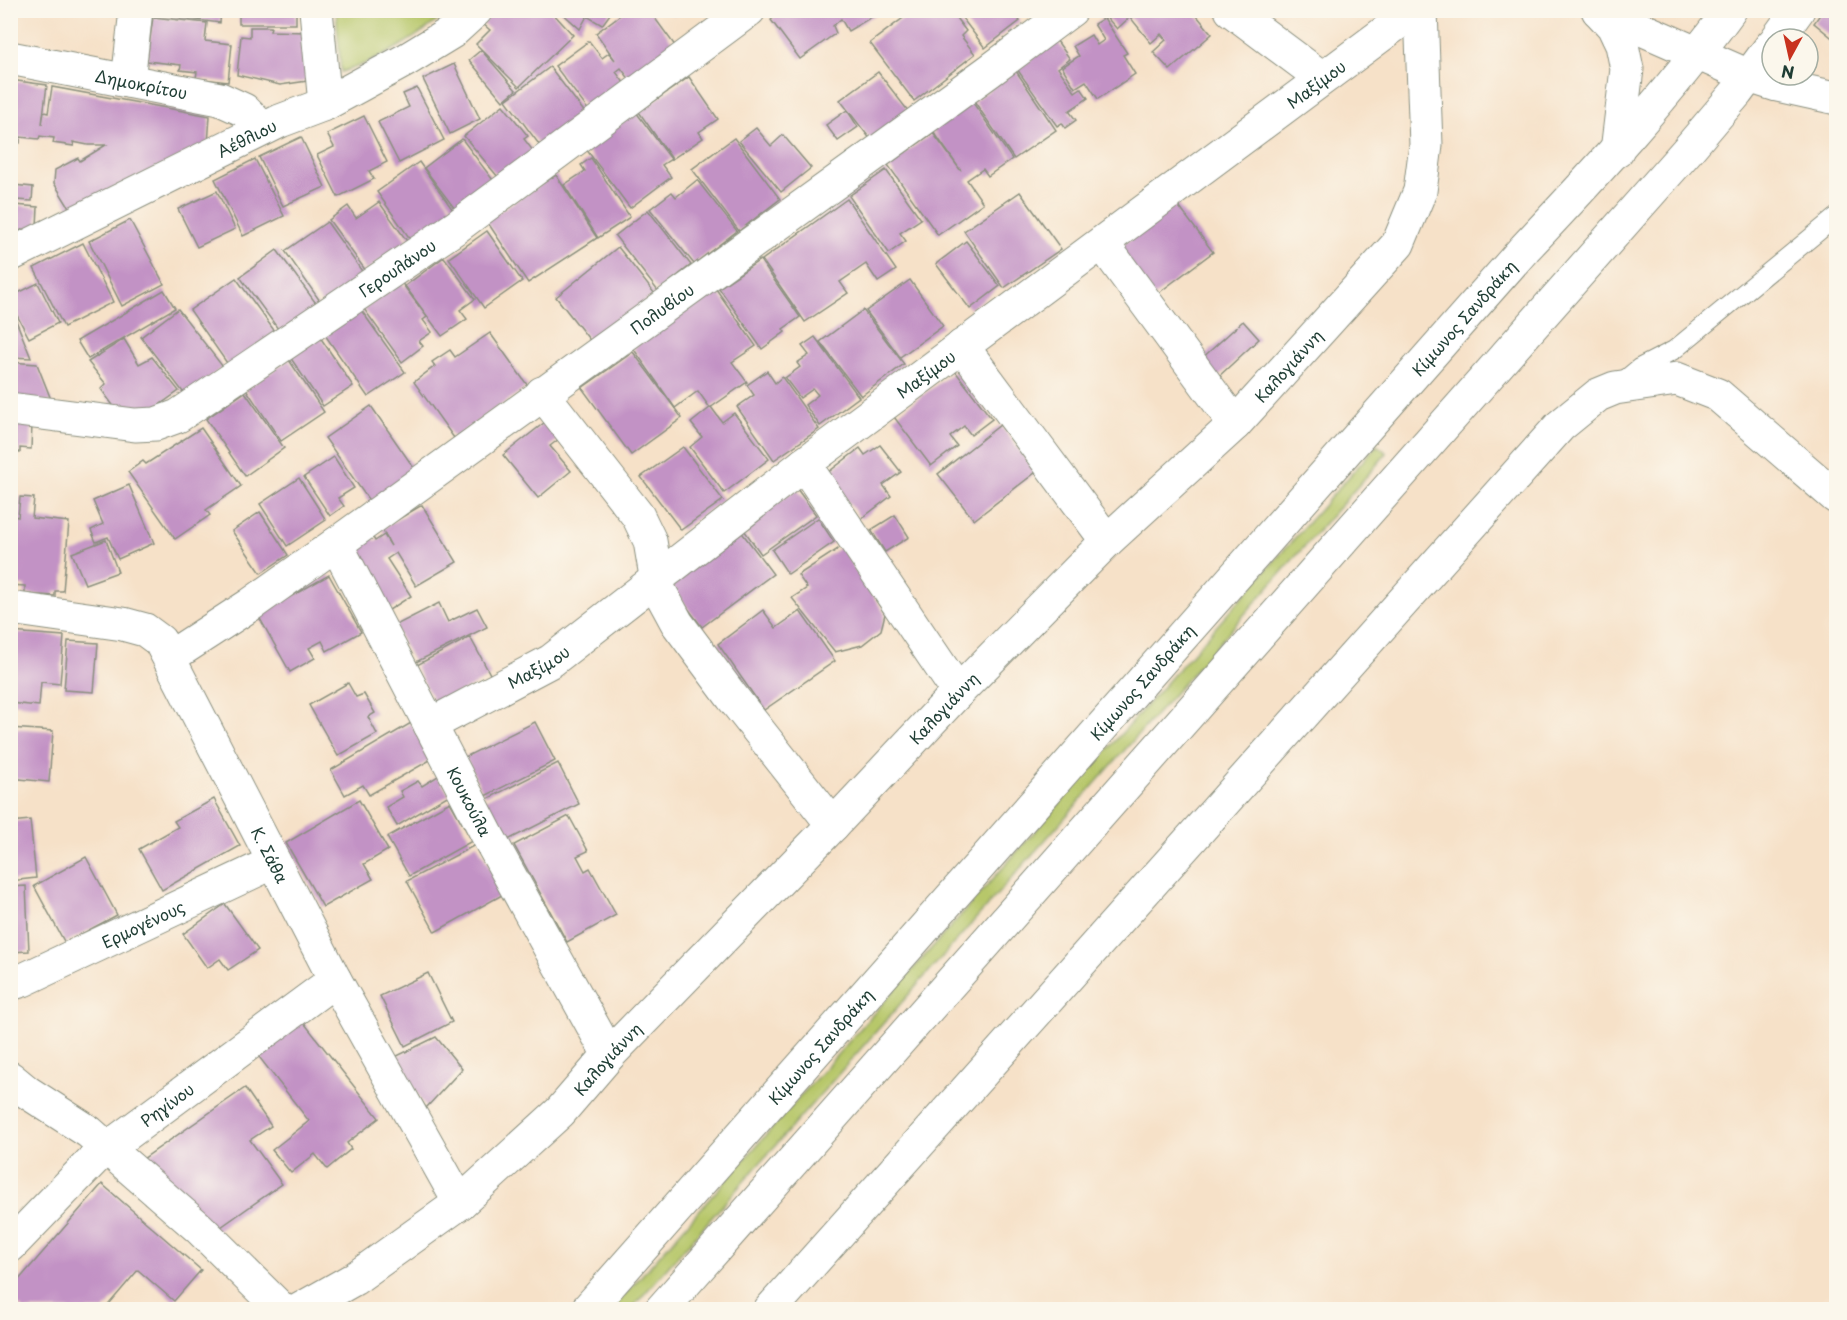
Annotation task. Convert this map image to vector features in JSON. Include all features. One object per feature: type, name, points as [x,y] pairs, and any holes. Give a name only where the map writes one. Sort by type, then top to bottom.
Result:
[{"type":"main road","points":[[128,81],[136,10]]},
{"type":"main road","points":[[316,10],[325,104]]},
{"type":"main road","name":"Αέθλιου","points":[[10,255],[263,129],[325,104],[439,41],[476,10]]},
{"type":"main road","name":"Γερουλάνου","points":[[10,409],[135,424],[156,424],[178,416],[455,228],[749,10]]},
{"type":"main road","name":"Πολυβίου","points":[[170,657],[250,605],[336,544],[1071,10]]},
{"type":"main road","points":[[1231,10],[1322,78]]},
{"type":"main road","name":"Μαξίμου","points":[[430,725],[551,661],[804,464],[1415,10]]},
{"type":"main road","name":"Καλογιάννη","points":[[299,1310],[354,1279],[460,1203],[560,1112],[609,1055],[833,825],[958,692],[1107,541],[1235,424],[1398,244],[1420,191],[1426,145],[1421,10]]},
{"type":"main road","name":"Κίμωνος Σανδράκη","points":[[587,1310],[1517,257],[1617,151],[1698,54],[1730,10]]},
{"type":"main road","points":[[1786,27],[1798,10]]},
{"type":"main road","points":[[1598,11],[1749,76],[1836,98]]},
{"type":"main road","points":[[1598,11],[1612,26],[1622,45],[1627,69],[1617,151]]},
{"type":"main road","name":"Δημοκρίτου","points":[[10,58],[220,99],[244,110],[263,129]]},
{"type":"main road","points":[[661,1310],[1686,152],[1760,61]]},
{"type":"main road","points":[[1102,243],[1235,424]]},
{"type":"main road","points":[[962,345],[1107,541]]},
{"type":"main road","points":[[770,1310],[1560,426],[1598,396],[1616,388],[1677,379],[1718,395],[1836,497]]},
{"type":"main road","points":[[542,393],[632,506],[651,541],[658,588],[677,623],[833,825]]},
{"type":"main road","points":[[804,464],[958,692]]},
{"type":"main road","name":"Κουκούλα","points":[[336,544],[490,840],[609,1055]]},
{"type":"main road","name":"Κ. Σάθα","points":[[10,608],[123,624],[146,630],[160,641],[335,980],[460,1203]]},
{"type":"main road","name":"Ερμογένους","points":[[10,984],[23,980],[274,862]]},
{"type":"main road","name":"Ρηγίνου","points":[[10,1246],[97,1156],[335,980]]},
{"type":"main road","points":[[10,1078],[27,1092],[89,1132],[200,1228],[282,1310]]},
{"type":"lane","points":[[1616,388],[1639,368],[1674,350],[1693,336],[1836,217]]},
{"type":"green space","points":[[336,11],[450,11],[398,47],[370,62],[341,72]]},
{"type":"green space","points":[[1377,445],[1387,453],[631,1309],[612,1309]]},
{"type":"building","points":[[145,10],[221,10],[220,23],[145,13]]},
{"type":"building","points":[[239,10],[296,10],[296,24],[239,24]]},
{"type":"building","points":[[497,10],[550,10],[573,35],[519,87],[476,44],[490,30],[483,24]]},
{"type":"building","points":[[559,10],[613,10],[602,25],[587,16],[580,29]]},
{"type":"building","points":[[627,10],[649,10],[676,47],[630,80],[621,68],[616,72],[628,88],[592,115],[555,66],[589,41],[602,58],[609,53],[615,60],[596,33]]},
{"type":"building","points":[[666,10],[679,10],[674,16]]},
{"type":"building","points":[[782,10],[879,10],[880,12],[848,31],[841,19],[833,26],[836,33],[800,59],[771,20]]},
{"type":"building","points":[[903,10],[950,10],[966,31],[961,36],[975,54],[914,101],[870,43],[907,15]]},
{"type":"building","points":[[956,10],[1012,10],[1020,21],[985,48]]},
{"type":"building","points":[[1100,10],[1192,10],[1212,34],[1170,70],[1153,52],[1166,40],[1161,34],[1151,43],[1130,17],[1117,29]]},
{"type":"building","points":[[1823,10],[1836,10],[1836,41],[1820,27],[1814,23]]},
{"type":"building","points":[[153,17],[207,23],[205,41],[232,44],[228,82],[196,78],[197,72],[180,70],[181,65],[147,61]]},
{"type":"building","points":[[1104,18],[1127,53],[1123,55],[1135,74],[1098,99],[1086,81],[1075,88],[1062,67],[1079,56],[1073,46],[1091,35],[1097,45],[1104,40],[1094,24]]},
{"type":"building","points":[[250,27],[271,27],[270,31],[305,32],[307,81],[280,85],[237,75],[241,36],[250,37]]},
{"type":"building","points":[[1057,41],[1070,59],[1058,68],[1075,92],[1081,88],[1088,98],[1069,111],[1076,120],[1065,128],[1062,123],[1057,126],[1017,69]]},
{"type":"building","points":[[481,50],[516,90],[503,101],[469,60]]},
{"type":"building","points":[[454,64],[480,119],[450,134],[423,79]]},
{"type":"building","points":[[550,67],[589,118],[544,151],[506,100]]},
{"type":"building","points":[[1016,71],[1056,130],[1014,159],[974,101]]},
{"type":"building","points":[[878,72],[909,112],[871,140],[840,100]]},
{"type":"building","points":[[689,77],[718,119],[699,132],[703,138],[672,159],[639,112]]},
{"type":"building","points":[[10,80],[47,85],[42,124],[44,112],[48,113],[52,87],[210,116],[208,144],[70,209],[54,183],[55,170],[78,158],[80,161],[106,145],[73,142],[74,146],[53,143],[54,138],[40,136],[39,139],[20,137],[20,143],[10,142]]},
{"type":"building","points":[[417,88],[444,140],[399,163],[378,122],[409,107],[403,94]]},
{"type":"building","points":[[969,97],[1012,159],[988,176],[983,169],[967,180],[983,203],[938,235],[888,165],[933,133],[961,171],[929,125]]},
{"type":"building","points":[[503,105],[528,136],[524,139],[537,156],[503,183],[464,136]]},
{"type":"building","points":[[847,110],[858,127],[838,141],[826,125]]},
{"type":"building","points":[[636,112],[671,159],[662,165],[671,177],[630,208],[586,149]]},
{"type":"building","points":[[364,116],[387,162],[369,171],[374,179],[338,197],[317,155],[334,147],[327,134]]},
{"type":"building","points":[[756,128],[771,146],[783,135],[811,168],[781,192],[739,141]]},
{"type":"building","points":[[301,137],[325,187],[283,206],[259,157]]},
{"type":"building","points":[[734,138],[780,199],[739,231],[692,169]]},
{"type":"building","points":[[462,139],[496,184],[458,213],[424,168]]},
{"type":"building","points":[[591,158],[630,217],[598,238],[564,185],[585,171],[581,165]]},
{"type":"building","points":[[255,159],[284,216],[243,236],[215,179]]},
{"type":"building","points":[[419,162],[455,213],[413,243],[377,192]]},
{"type":"building","points":[[886,170],[921,219],[900,233],[906,241],[889,253],[849,196]]},
{"type":"building","points":[[556,175],[597,238],[528,283],[486,220]]},
{"type":"building","points":[[697,180],[737,231],[694,264],[650,209],[672,192],[676,197]]},
{"type":"building","points":[[13,185],[33,187],[32,201],[16,200],[15,205],[38,207],[37,226],[29,230],[23,229],[10,237],[10,192],[12,193]]},
{"type":"building","points":[[217,191],[235,229],[197,247],[178,209]]},
{"type":"building","points":[[1020,192],[1061,249],[1004,288],[964,231]]},
{"type":"building","points":[[847,199],[896,270],[878,282],[866,264],[840,282],[848,293],[805,322],[762,260]]},
{"type":"building","points":[[379,202],[407,241],[366,271],[329,220],[348,206],[356,218]]},
{"type":"building","points":[[1177,204],[1213,252],[1153,297],[1117,249]]},
{"type":"building","points":[[648,210],[691,265],[658,291],[615,236]]},
{"type":"building","points":[[130,220],[164,284],[122,306],[89,241]]},
{"type":"building","points":[[327,222],[364,274],[322,304],[285,251]]},
{"type":"building","points":[[487,231],[522,281],[484,308],[449,258]]},
{"type":"building","points":[[966,241],[1000,286],[970,309],[936,264]]},
{"type":"building","points":[[83,243],[113,302],[64,327],[34,268]]},
{"type":"building","points":[[618,247],[655,294],[592,343],[556,297]]},
{"type":"building","points":[[277,250],[318,306],[281,333],[240,277]]},
{"type":"building","points":[[444,257],[475,299],[460,310],[467,319],[442,336],[405,286]]},
{"type":"building","points":[[760,260],[800,317],[783,329],[785,332],[762,349],[719,288]]},
{"type":"building","points":[[236,278],[276,333],[229,366],[190,310]]},
{"type":"building","points":[[910,280],[943,326],[900,357],[866,311]]},
{"type":"building","points":[[401,282],[427,317],[423,320],[432,332],[419,341],[423,346],[402,362],[364,309]]},
{"type":"building","points":[[38,283],[58,323],[29,338],[10,302],[10,297]]},
{"type":"building","points":[[716,289],[756,346],[732,362],[747,382],[710,408],[698,391],[675,408],[633,348]]},
{"type":"building","points":[[164,290],[175,308],[88,359],[77,341]]},
{"type":"building","points":[[11,308],[31,358],[10,357]]},
{"type":"building","points":[[178,309],[223,367],[186,396],[141,337]]},
{"type":"building","points":[[361,310],[405,372],[368,397],[325,335]]},
{"type":"building","points":[[863,310],[904,364],[861,396],[820,342]]},
{"type":"building","points":[[1243,321],[1259,339],[1217,378],[1200,360]]},
{"type":"building","points":[[490,333],[528,386],[454,438],[414,382],[435,366],[432,362],[450,350],[455,357]]},
{"type":"building","points":[[320,337],[353,386],[323,406],[290,357]]},
{"type":"building","points":[[815,337],[859,397],[820,426],[805,405],[818,395],[813,389],[800,398],[785,378],[800,367],[797,363],[809,355],[802,346]]},
{"type":"building","points":[[124,339],[139,364],[152,357],[179,391],[152,410],[115,408],[101,389],[106,384],[88,362]]},
{"type":"building","points":[[633,352],[682,418],[631,455],[582,388]]},
{"type":"building","points":[[289,360],[324,412],[281,441],[246,389]]},
{"type":"building","points":[[10,362],[37,364],[52,402],[10,398]]},
{"type":"building","points":[[767,371],[775,383],[782,377],[819,429],[774,460],[737,407],[754,395],[747,385]]},
{"type":"building","points":[[955,371],[992,419],[971,435],[964,426],[950,437],[957,446],[931,466],[894,417]]},
{"type":"building","points":[[245,392],[284,448],[245,476],[206,419]]},
{"type":"building","points":[[371,406],[416,471],[370,502],[325,438]]},
{"type":"building","points":[[711,407],[722,422],[734,413],[769,459],[724,493],[690,447],[702,437],[691,423]]},
{"type":"building","points":[[549,419],[563,436],[550,446],[571,471],[538,498],[503,455]]},
{"type":"building","points":[[10,422],[32,423],[31,449],[20,448],[20,453],[10,452]]},
{"type":"building","points":[[1000,425],[1036,472],[974,520],[938,474]]},
{"type":"building","points":[[201,428],[241,486],[206,510],[210,515],[175,539],[128,472],[143,461],[146,464]]},
{"type":"building","points":[[880,445],[901,472],[883,485],[891,496],[861,519],[826,474],[860,448],[865,455]]},
{"type":"building","points":[[683,447],[723,500],[681,530],[641,477]]},
{"type":"building","points":[[334,457],[354,488],[338,498],[344,506],[330,516],[304,477]]},
{"type":"building","points":[[299,478],[326,520],[287,546],[260,504]]},
{"type":"building","points":[[129,485],[154,543],[118,559],[108,537],[96,542],[91,530],[103,524],[93,501]]},
{"type":"building","points":[[797,489],[816,515],[761,554],[742,527]]},
{"type":"building","points":[[20,497],[34,498],[32,518],[69,522],[63,591],[55,591],[55,596],[25,594],[25,586],[10,585],[13,516],[18,517]]},
{"type":"building","points":[[422,505],[457,562],[416,586],[396,553],[387,559],[411,596],[386,612],[347,552],[372,536],[375,541],[384,535],[391,546],[382,529]]},
{"type":"building","points":[[260,512],[288,555],[261,573],[232,531]]},
{"type":"building","points":[[895,515],[909,537],[885,552],[871,530]]},
{"type":"building","points":[[818,518],[834,542],[788,574],[772,550]]},
{"type":"building","points":[[740,530],[773,574],[702,627],[669,583]]},
{"type":"building","points":[[106,540],[118,572],[85,584],[72,553]]},
{"type":"building","points":[[841,547],[885,614],[881,630],[862,645],[835,652],[792,598],[807,588],[798,575]]},
{"type":"building","points":[[329,575],[361,632],[327,651],[322,641],[309,648],[315,658],[290,672],[258,615]]},
{"type":"building","points":[[439,603],[448,622],[477,608],[487,627],[414,663],[394,626]]},
{"type":"building","points":[[763,610],[776,628],[800,611],[835,661],[764,710],[718,644]]},
{"type":"building","points":[[10,632],[64,636],[60,684],[41,682],[39,706],[10,703]]},
{"type":"building","points":[[470,637],[491,676],[436,705],[415,666]]},
{"type":"building","points":[[68,641],[98,643],[94,692],[64,690]]},
{"type":"building","points":[[348,683],[356,697],[364,694],[375,713],[368,717],[377,734],[338,756],[309,705]]},
{"type":"building","points":[[535,722],[555,761],[485,796],[465,757]]},
{"type":"building","points":[[411,723],[432,759],[369,795],[363,785],[345,795],[331,770]]},
{"type":"building","points":[[10,728],[53,731],[49,782],[10,778]]},
{"type":"building","points":[[558,763],[579,804],[504,842],[483,801]]},
{"type":"building","points":[[438,776],[449,795],[397,826],[386,807],[403,797],[400,791],[418,781],[422,786]]},
{"type":"building","points":[[214,799],[240,846],[162,890],[139,849],[178,827],[174,821]]},
{"type":"building","points":[[359,800],[388,850],[364,864],[373,879],[323,907],[286,843]]},
{"type":"building","points":[[450,802],[472,841],[409,876],[387,837]]},
{"type":"building","points":[[569,816],[588,851],[577,856],[585,871],[590,868],[616,915],[567,942],[514,845]]},
{"type":"building","points":[[30,820],[36,878],[10,881],[10,822]]},
{"type":"building","points":[[477,844],[504,894],[435,932],[407,881]]},
{"type":"building","points":[[86,857],[117,915],[65,943],[34,886]]},
{"type":"building","points":[[26,886],[29,951],[10,952],[10,887]]},
{"type":"building","points":[[225,904],[258,950],[228,970],[220,959],[207,968],[183,934]]},
{"type":"building","points":[[428,973],[452,1022],[405,1046],[380,996]]},
{"type":"building","points":[[301,1019],[379,1118],[347,1143],[351,1149],[327,1169],[315,1154],[291,1173],[272,1150],[309,1121],[256,1053]]},
{"type":"building","points":[[436,1037],[462,1069],[426,1108],[395,1057]]},
{"type":"building","points":[[245,1088],[271,1126],[250,1140],[282,1184],[201,1241],[143,1159]]},
{"type":"building","points":[[102,1184],[201,1270],[174,1301],[138,1270],[104,1310],[24,1310],[10,1298],[10,1290]]}]
